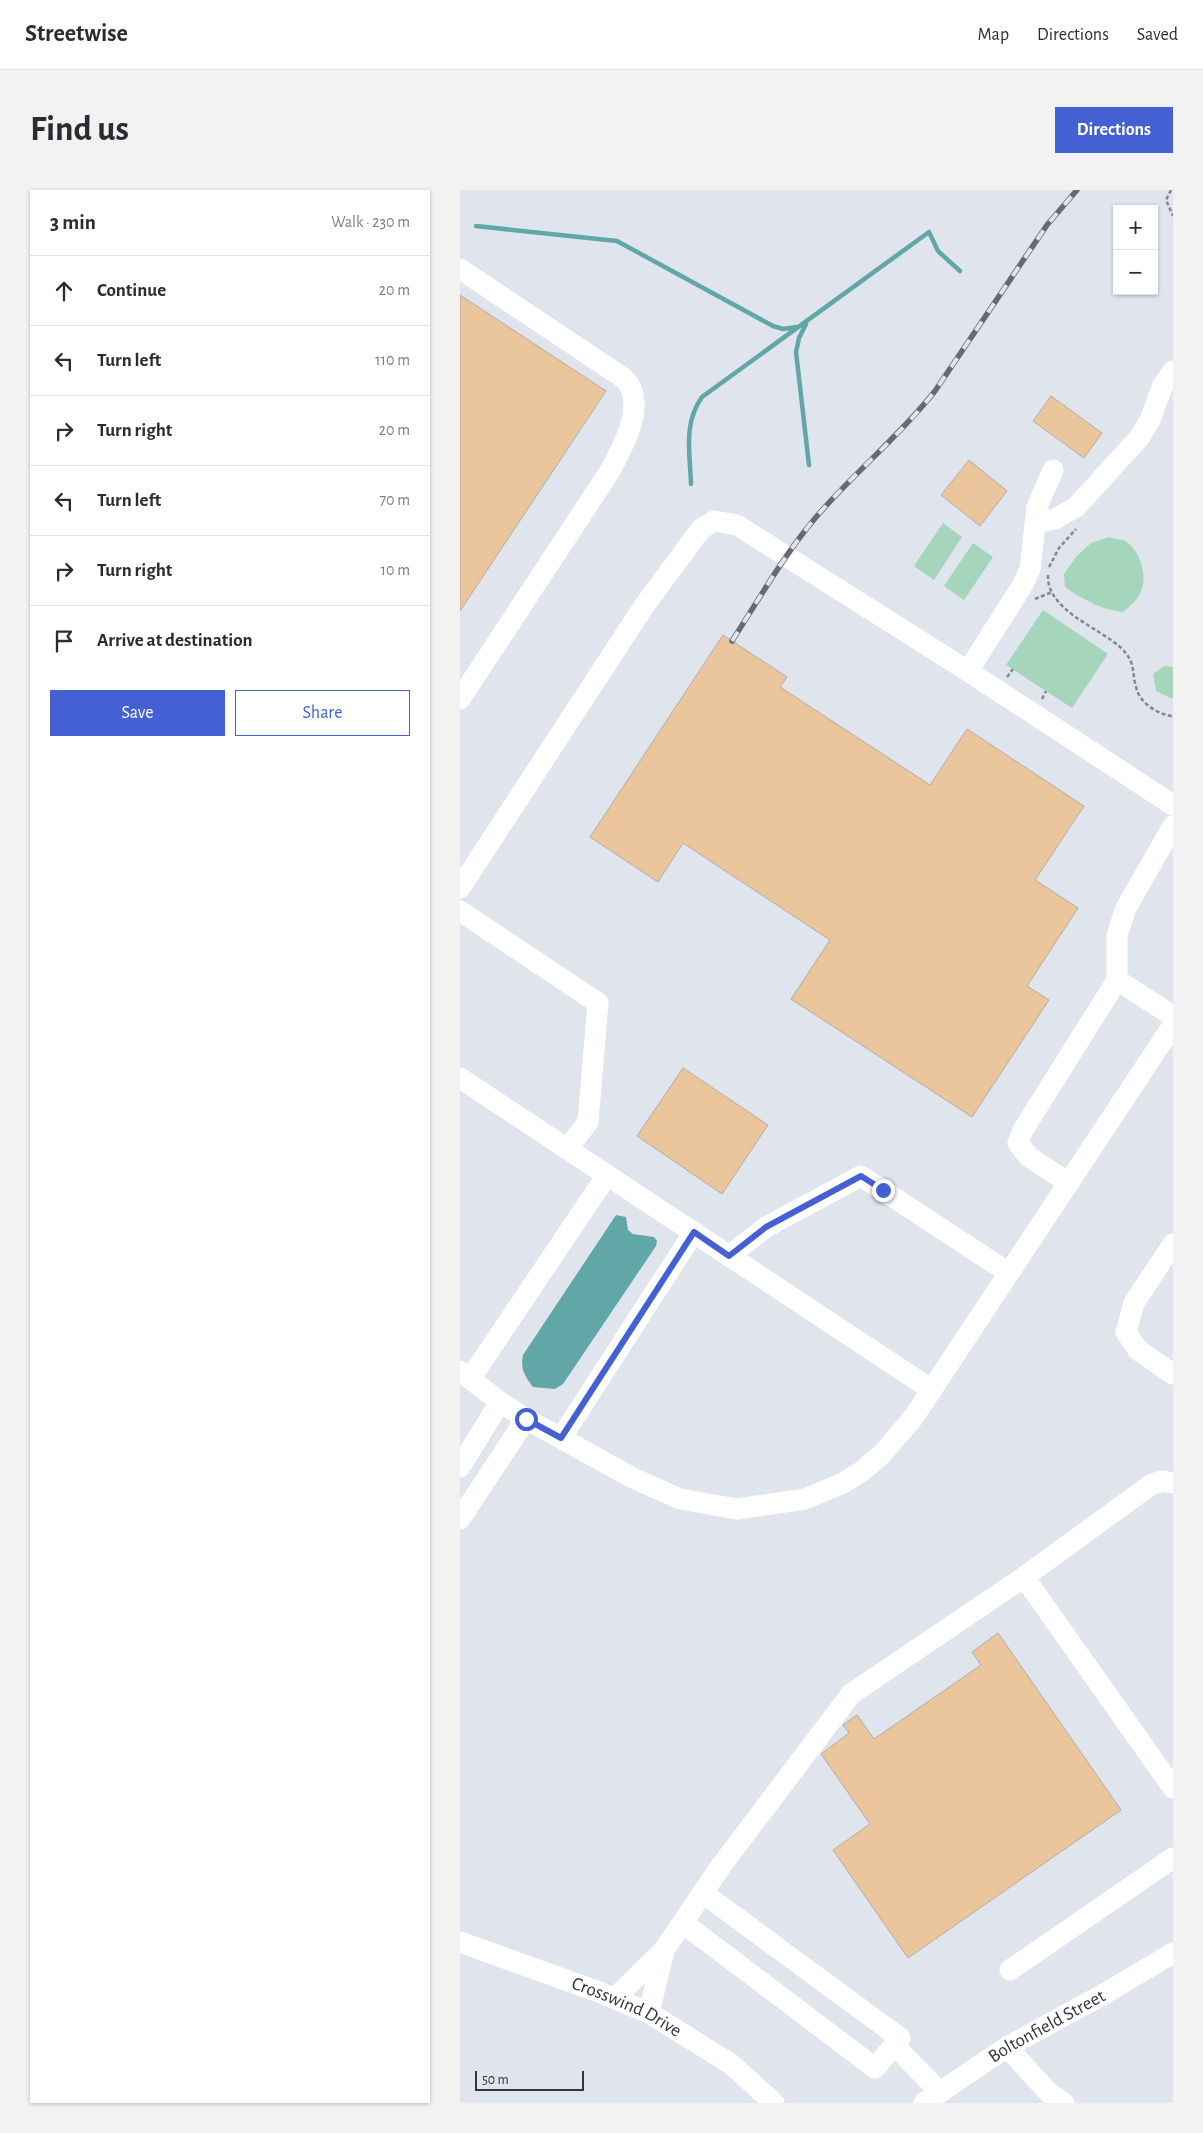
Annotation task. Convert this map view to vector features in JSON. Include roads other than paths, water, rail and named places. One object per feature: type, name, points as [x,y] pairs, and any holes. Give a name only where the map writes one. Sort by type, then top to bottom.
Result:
[{"type":"street","points":[[460,269],[613,371],[627,382],[633,393],[633,411],[626,440],[610,471],[460,699]]},
{"type":"street","points":[[1035,523],[1055,519],[1076,507],[1139,438],[1150,420],[1162,387],[1173,371]]},
{"type":"street","points":[[968,671],[1022,586],[1030,569],[1037,506],[1053,470]]},
{"type":"street","points":[[460,888],[644,606],[701,529],[714,521],[737,525],[968,671],[1173,804]]},
{"type":"street","points":[[1069,1183],[1028,1156],[1018,1143],[1023,1130],[1117,980],[1117,935],[1126,908],[1173,826]]},
{"type":"street","points":[[460,911],[598,1003],[588,1122],[567,1149]]},
{"type":"street","points":[[1117,980],[1173,1016]]},
{"type":"street","points":[[607,1176],[465,1375],[526,1419],[633,1478],[680,1499],[737,1509],[805,1499],[843,1483],[861,1472],[882,1454],[913,1418],[1173,1025]]},
{"type":"street","points":[[460,1078],[932,1390]]},
{"type":"street","points":[[729,1256],[766,1227],[861,1176],[1009,1273]]},
{"type":"street","points":[[561,1438],[694,1232]]},
{"type":"street","points":[[1173,1244],[1134,1303],[1126,1332],[1138,1350],[1173,1374]]},
{"type":"street","points":[[460,1467],[500,1402]]},
{"type":"street","points":[[460,1520],[526,1419]]},
{"type":"street","points":[[615,1998],[664,1950],[703,1893],[851,1694],[1024,1577],[1152,1484],[1164,1480],[1173,1483]]},
{"type":"street","points":[[1024,1577],[1173,1788]]},
{"type":"street","points":[[1010,1970],[1173,1858]]},
{"type":"street","points":[[683,1923],[875,2068],[900,2038],[703,1893]]},
{"type":"street","name":"Crosswind Drive","points":[[460,1942],[649,2012],[730,2064],[774,2103]]},
{"type":"street","points":[[649,2012],[664,1950]]},
{"type":"street","name":"Boltonfield Street","points":[[932,2097],[1007,2047],[1104,1994],[1173,1953]]},
{"type":"street","points":[[894,2046],[932,2097]]},
{"type":"street","points":[[1007,2047],[1049,2100]]},
{"type":"waterway","points":[[476,226],[617,241],[773,326],[783,329],[797,327]]},
{"type":"waterway","points":[[691,484],[690,428],[696,407],[702,397],[929,232],[938,251],[960,271]]},
{"type":"waterway","points":[[806,324],[799,338],[796,352],[809,465]]},
{"type":"railway","points":[[732,641],[799,538],[839,492],[909,421],[935,391],[1047,225],[1077,190]]}]
